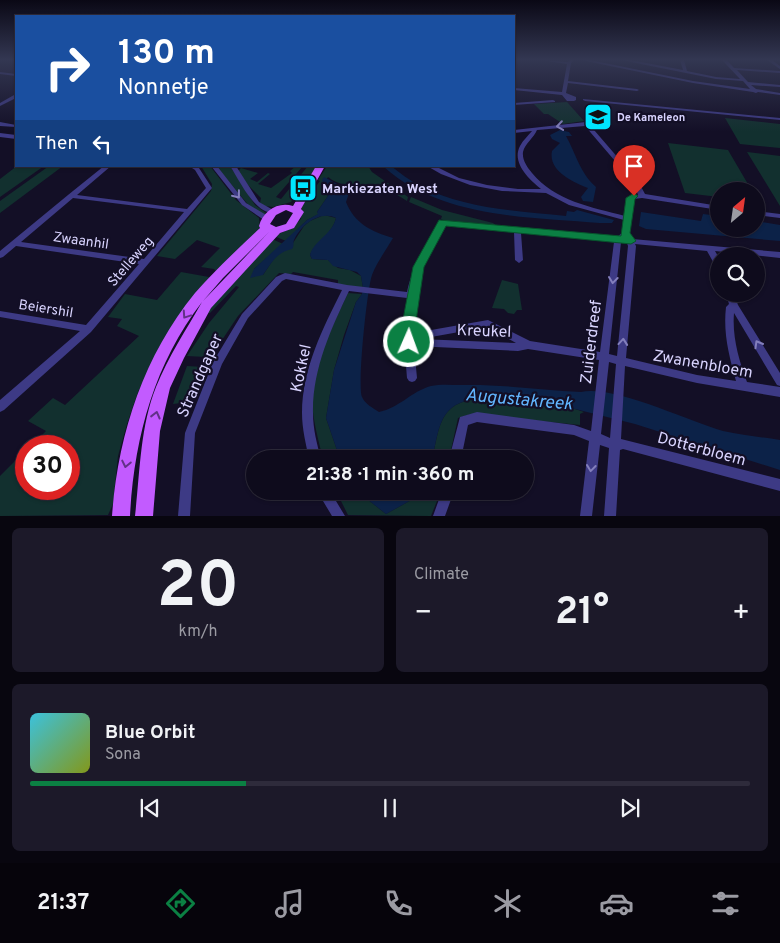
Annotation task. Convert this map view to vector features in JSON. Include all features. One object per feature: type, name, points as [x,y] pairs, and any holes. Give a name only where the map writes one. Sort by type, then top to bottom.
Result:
[{"type":"main road","points":[[121,516],[125,471],[135,426],[149,382],[171,336],[193,304],[270,222],[292,208],[305,192],[320,167]]},
{"type":"main road","points":[[270,222],[290,226],[299,215],[292,208]]},
{"type":"main road","points":[[144,516],[152,431],[163,388],[185,341],[207,305],[270,222]]},
{"type":"street","points":[[515,89],[564,94],[566,84]]},
{"type":"street","points":[[585,84],[637,90]]},
{"type":"street","points":[[708,84],[780,94]]},
{"type":"street","points":[[748,84],[756,92]]},
{"type":"street","points":[[764,84],[780,86]]},
{"type":"street","points":[[0,105],[15,97]]},
{"type":"street","points":[[586,100],[780,118]]},
{"type":"street","points":[[515,104],[553,101]]},
{"type":"street","points":[[0,124],[15,126]]},
{"type":"street","points":[[515,132],[586,124],[636,182],[642,196],[710,207]]},
{"type":"street","points":[[535,130],[524,142],[518,158],[532,178],[548,192],[569,202],[628,219]]},
{"type":"street","points":[[0,135],[15,137]]},
{"type":"street","points":[[0,255],[107,167]]},
{"type":"street","name":"Stelleweg","points":[[0,407],[88,328],[209,188],[197,169],[194,167]]},
{"type":"street","points":[[215,167],[244,204],[270,222]]},
{"type":"street","points":[[234,167],[270,222]]},
{"type":"street","points":[[432,167],[473,184],[521,193],[548,192]]},
{"type":"street","points":[[70,196],[189,211]]},
{"type":"street","name":"Zuiderdreef","points":[[586,516],[604,357],[631,198],[642,196]]},
{"type":"street","points":[[765,214],[780,216]]},
{"type":"street","points":[[412,378],[409,339],[412,296],[418,267],[443,223],[516,231],[625,238],[780,255]]},
{"type":"street","points":[[516,231],[520,260]]},
{"type":"street","name":"Zuiderdreef","points":[[610,516],[621,362],[632,246],[625,238]]},
{"type":"street","name":"Zwaanhil","points":[[14,243],[145,262]]},
{"type":"street","name":"Strandgaper","points":[[184,516],[190,433],[218,362],[244,316],[279,279],[285,276],[352,289],[412,296]]},
{"type":"street","name":"Kokkel","points":[[313,450],[309,432],[309,387],[322,340],[352,289]]},
{"type":"street","points":[[733,302],[780,382]]},
{"type":"street","points":[[734,306],[730,307],[730,339],[744,386]]},
{"type":"street","name":"Beiershil","points":[[0,314],[88,328]]},
{"type":"street","name":"Kreukel","points":[[409,339],[484,323],[492,325],[528,345],[604,357],[621,362]]},
{"type":"street","name":"Kreukel","points":[[409,339],[518,347],[528,345]]},
{"type":"street","name":"Zwanenbloem","points":[[621,362],[780,392]]},
{"type":"street","name":"Dotterbloem","points":[[457,450],[464,421],[477,417],[574,430],[616,445],[623,444],[780,485]]},
{"type":"street","points":[[329,500],[339,516]]},
{"type":"street","points":[[439,516],[445,500]]},
{"type":"green space","points":[[567,102],[584,121],[563,124],[548,114],[544,114],[534,104]]},
{"type":"green space","points":[[725,118],[780,124],[780,148],[740,144]]},
{"type":"green space","points":[[668,143],[728,150],[747,182],[710,182],[710,196],[685,193]]},
{"type":"green space","points":[[747,152],[780,156],[780,206]]},
{"type":"green space","points":[[16,167],[43,167],[0,197],[0,179]]},
{"type":"green space","points":[[48,167],[62,167],[0,213],[0,201]]},
{"type":"green space","points":[[202,167],[211,167],[236,200],[259,218],[260,230],[156,356],[138,392],[127,424],[118,456],[113,504],[108,515],[0,516],[0,476],[15,461],[15,500],[80,500],[80,435],[42,435],[46,431],[28,421],[53,398],[65,405],[139,336],[117,326],[122,319],[108,317],[125,294],[157,300],[181,272],[209,277],[217,272],[214,269],[201,267],[220,248],[197,240],[175,259],[157,256],[211,191],[212,184]]},
{"type":"green space","points":[[217,167],[231,167],[255,205],[266,213],[264,215],[250,207]]},
{"type":"green space","points":[[295,167],[302,167],[276,197],[281,199],[307,167],[317,167],[291,202],[273,207],[260,203],[261,198],[238,171],[241,168],[258,173],[250,179],[257,182],[268,173],[270,174],[258,184],[271,188],[292,173],[290,171]]},
{"type":"green space","points":[[326,167],[369,167],[372,172],[408,197],[407,201],[394,193],[385,191],[375,192],[370,195],[365,193],[363,189],[340,183],[328,177],[324,184],[328,196],[317,212],[319,214],[307,220],[286,241],[274,236],[292,228],[301,219],[302,205],[320,181],[318,180]]},
{"type":"green space","points":[[411,197],[442,210],[493,223],[498,227],[448,222],[441,219],[442,216],[409,202]]},
{"type":"green space","points":[[324,215],[336,218],[331,229],[310,255],[312,259],[328,260],[338,268],[350,270],[361,276],[363,288],[338,284],[338,280],[293,272],[291,274],[279,273],[238,316],[214,352],[206,357],[187,356],[209,323],[239,287],[236,286],[210,313],[206,313],[272,239],[283,244],[254,269],[263,275],[275,257],[293,243],[304,226]]},
{"type":"green space","points":[[502,280],[518,284],[522,310],[517,310],[514,314],[508,313],[504,309],[492,308]]},
{"type":"green space","points":[[348,293],[362,294],[356,302],[344,335],[334,370],[326,418],[337,450],[321,450],[313,413],[312,395],[315,374],[332,327]]},
{"type":"green space","points":[[187,366],[203,367],[189,402],[173,404]]},
{"type":"green space","points":[[470,400],[575,409],[584,412],[580,414],[580,425],[471,414],[458,418],[451,450],[434,450],[439,430],[446,414],[459,403]]},
{"type":"green space","points":[[340,500],[368,500],[386,514],[411,500],[437,500],[431,516],[348,515]]},
{"type":"water","points":[[560,130],[569,132],[572,136],[566,136],[586,176],[596,187],[593,202],[583,201],[581,197],[588,188],[563,175],[554,164],[552,151],[560,143],[552,139],[550,135]]},
{"type":"water","points":[[384,167],[392,167],[420,186],[455,200],[492,208],[566,216],[567,211],[574,212],[577,210],[614,220],[612,223],[600,223],[486,212],[458,206],[407,184]]},
{"type":"water","name":"Augustakreek","points":[[324,177],[339,185],[353,185],[363,189],[365,193],[349,193],[346,202],[349,209],[359,221],[371,230],[393,238],[372,275],[365,317],[361,389],[363,399],[374,409],[379,412],[386,410],[424,388],[438,385],[491,385],[581,392],[595,391],[651,405],[723,431],[780,440],[780,470],[635,424],[575,409],[470,400],[459,403],[446,414],[439,430],[434,450],[337,450],[326,418],[334,370],[356,302],[362,294],[363,288],[361,276],[357,272],[333,266],[328,260],[312,259],[310,255],[315,245],[331,229],[336,218],[330,216],[318,217],[307,223],[295,238],[292,249],[282,252],[263,275],[250,278],[254,269],[307,220],[318,214],[317,212],[328,196],[322,180]]},
{"type":"water","points":[[641,212],[701,221],[703,214],[710,215],[710,235],[646,229],[639,226]]},
{"type":"water","points":[[765,222],[780,225],[780,241],[746,238],[765,238]]},
{"type":"water","points":[[368,500],[411,500],[386,514]]},
{"type":"place","name":"De Kameleon","points":[[598,117]]},
{"type":"place","name":"Markiezaten West","points":[[303,188]]},
{"type":"route","points":[[409,342],[410,314],[418,267],[443,223],[631,241],[625,234],[631,198],[634,196]]}]
